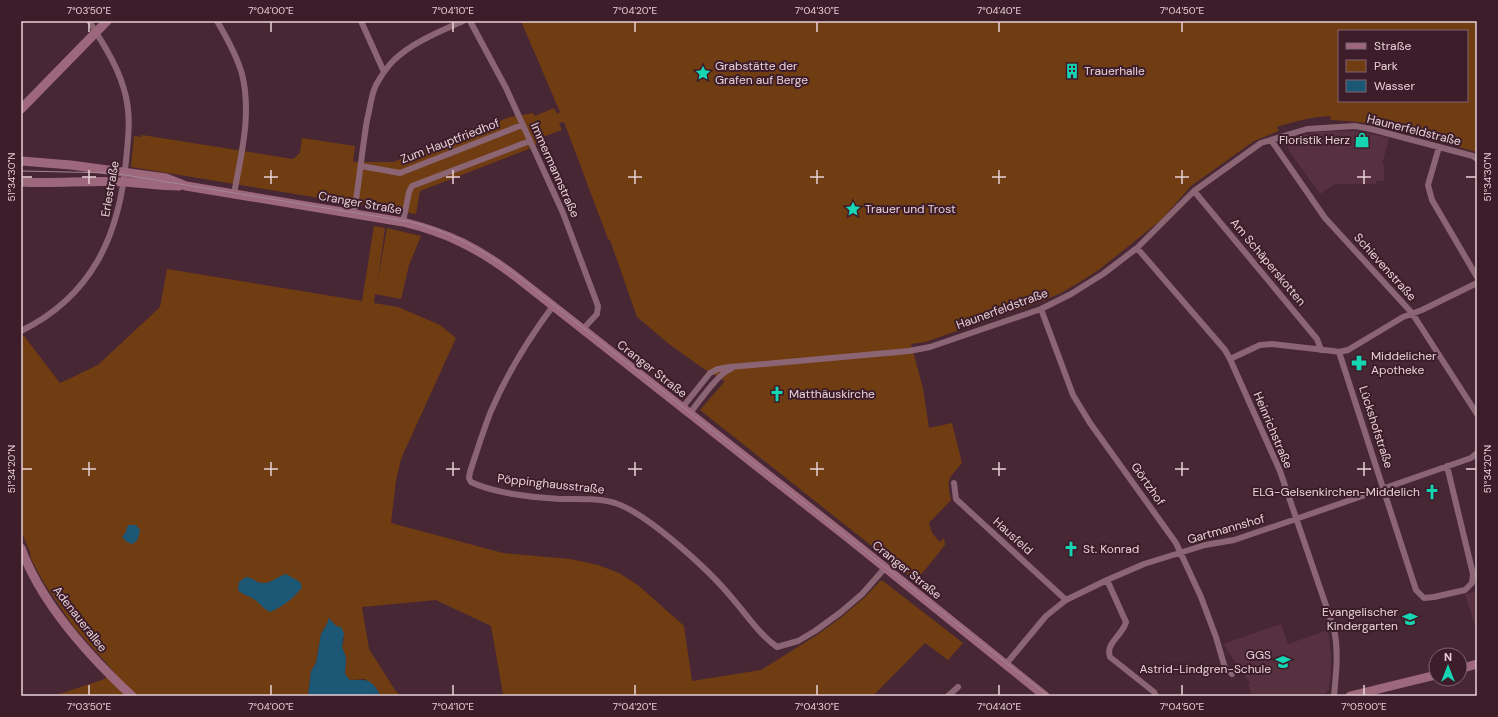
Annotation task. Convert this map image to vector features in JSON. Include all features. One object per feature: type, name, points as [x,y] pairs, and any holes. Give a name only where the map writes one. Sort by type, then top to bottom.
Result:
[{"type":"main road","points":[[21,108],[107,21]]},
{"type":"main road","name":"Cranger Straße","points":[[21,161],[71,165],[124,178]]},
{"type":"main road","name":"Cranger Straße","points":[[21,182],[67,183],[124,178],[166,178],[186,186],[403,222],[438,232],[462,242],[502,266],[583,329],[1045,696]]},
{"type":"main road","name":"Adenauerallee","points":[[21,548],[43,591],[62,619],[84,647],[132,696]]},
{"type":"main road","points":[[1350,696],[1428,677]]},
{"type":"street","name":"Erlestraße","points":[[21,331],[42,319],[77,290],[104,250],[111,235],[118,210],[124,178],[130,128],[126,96],[116,66],[89,21]]},
{"type":"street","points":[[217,21],[237,61],[242,75],[245,104],[245,131],[234,194]]},
{"type":"street","points":[[361,21],[384,72]]},
{"type":"street","points":[[354,213],[370,106],[376,86],[384,72],[395,60],[408,50],[427,37],[463,21]]},
{"type":"street","name":"Immermannstraße","points":[[470,21],[506,88],[563,212],[598,306],[597,314],[583,329]]},
{"type":"street","name":"Zum Hauptfriedhof","points":[[361,166],[400,172],[522,125]]},
{"type":"street","name":"Haunerfeldstraße","points":[[686,411],[710,373],[718,369],[909,351],[930,347],[1040,309],[1071,294],[1103,274],[1137,248],[1194,191],[1261,143],[1307,129],[1355,126],[1473,156],[1477,159]]},
{"type":"street","name":"Schievenstraße","points":[[1271,140],[1325,218],[1412,313],[1477,414]]},
{"type":"street","points":[[403,222],[409,192],[412,186],[530,141]]},
{"type":"street","points":[[1439,147],[1428,184],[1432,200],[1477,277]]},
{"type":"street","name":"Am Schäperskotten","points":[[1194,191],[1317,339],[1321,350]]},
{"type":"street","name":"Heinrichstraße","points":[[1137,248],[1225,350],[1280,471],[1335,635],[1337,659],[1334,696]]},
{"type":"street","points":[[1230,359],[1260,345],[1272,344],[1339,352],[1348,350],[1412,313],[1422,310],[1477,283]]},
{"type":"street","name":"Pöppinghausstraße","points":[[553,306],[517,362],[491,411],[470,472],[471,482],[479,486],[507,492],[553,498],[596,500],[615,503],[627,509],[675,543],[710,574],[765,639],[777,647],[798,641],[815,631],[841,612],[862,594],[885,568]]},
{"type":"street","name":"Görtzhof","points":[[1040,309],[1073,395],[1090,423],[1176,543],[1201,597],[1216,637],[1225,668],[1232,674]]},
{"type":"street","name":"Lückshofstraße","points":[[1339,352],[1416,590],[1424,598],[1465,590],[1472,583],[1473,574],[1447,466]]},
{"type":"street","name":"Haunerfeldstraße","points":[[686,411],[723,373],[727,370],[740,367]]},
{"type":"street","name":"Gartmannshof","points":[[1006,664],[1046,616],[1066,600],[1107,580],[1144,564],[1204,545],[1234,540],[1296,520],[1471,458],[1477,454]]},
{"type":"street","name":"Hausfeld","points":[[954,483],[956,498],[1066,600]]},
{"type":"street","points":[[1107,580],[1126,622],[1125,627],[1109,647],[1108,652],[1110,657],[1154,692],[1156,696]]},
{"type":"street","points":[[948,696],[958,687]]},
{"type":"shaded area","points":[[1357,131],[1389,138],[1382,164],[1384,165],[1384,181],[1376,181],[1376,184],[1335,184],[1320,194],[1289,151],[1288,144],[1294,137],[1317,132]]},
{"type":"shaded area","points":[[1477,591],[1477,632],[1465,594]]},
{"type":"shaded area","name":"GGS Astrid-Lindgren-Schule","points":[[1281,624],[1288,644],[1328,630],[1331,669],[1329,688],[1326,693],[1315,696],[1252,696],[1248,684],[1250,683],[1223,644]]},
{"type":"green space","points":[[521,21],[1477,21],[1477,152],[1387,127],[1350,121],[1331,120],[1330,116],[1317,117],[1277,127],[1279,131],[1254,141],[1191,186],[1161,220],[1100,269],[1080,282],[1061,293],[1040,302],[925,342],[911,344],[923,388],[929,428],[952,423],[962,463],[949,480],[951,500],[929,523],[932,533],[940,542],[944,538],[945,545],[916,581],[700,410],[725,381],[704,369],[669,344],[637,317],[610,240],[608,239],[564,122],[559,123],[562,130],[543,137],[544,140],[526,150],[420,191],[416,214],[131,167],[134,136],[141,137],[142,135],[293,159],[300,153],[302,138],[355,146],[353,162],[393,162],[510,117],[533,113],[535,116],[554,108],[557,114],[560,112]]},
{"type":"green space","points":[[374,226],[385,228],[377,285],[387,228],[421,236],[409,265],[401,299],[375,294],[374,303],[398,307],[440,325],[456,338],[401,459],[396,480],[391,523],[503,553],[570,559],[598,565],[619,573],[638,585],[684,626],[692,681],[761,670],[817,635],[843,616],[866,596],[880,581],[883,581],[963,643],[948,660],[925,643],[873,696],[493,696],[503,694],[491,626],[436,600],[362,607],[369,649],[400,696],[381,696],[376,688],[365,679],[350,680],[345,674],[346,657],[342,647],[344,639],[338,627],[329,618],[321,634],[316,663],[311,671],[308,696],[53,696],[102,680],[115,673],[73,626],[44,583],[31,559],[30,552],[21,531],[21,338],[24,336],[60,383],[98,365],[160,307],[167,269],[362,301]]},
{"type":"water","points":[[129,525],[136,525],[140,530],[138,539],[133,544],[127,542],[122,537]]},
{"type":"water","points":[[286,574],[300,582],[302,587],[288,602],[270,612],[238,590],[239,582],[246,577],[260,583],[266,583]]},
{"type":"water","points":[[329,618],[336,626],[341,627],[344,633],[342,647],[346,657],[345,674],[350,680],[369,681],[381,696],[308,696],[311,671],[316,663],[321,634]]},
{"type":"tram line","points":[[21,171],[113,173],[411,222],[443,232],[472,246],[485,253],[525,282],[1048,696]]},
{"type":"place","name":"Trauerhalle","points":[[1072,71]]},
{"type":"place","name":"Grabstätte der Grafen auf Berge","points":[[703,73]]},
{"type":"place","name":"Floristik Herz","points":[[1362,140]]},
{"type":"place","name":"Trauer und Trost","points":[[853,209]]},
{"type":"place","name":"Middelicher Apotheke","points":[[1359,363]]},
{"type":"place","name":"Matthäuskirche","points":[[777,394]]},
{"type":"place","name":"ELG-Gelsenkirchen-Middelich","points":[[1432,492]]},
{"type":"place","name":"St. Konrad","points":[[1071,549]]},
{"type":"place","name":"Evangelischer Kindergarten","points":[[1410,619]]},
{"type":"place","name":"GGS Astrid-Lindgren-Schule","points":[[1283,662]]}]
